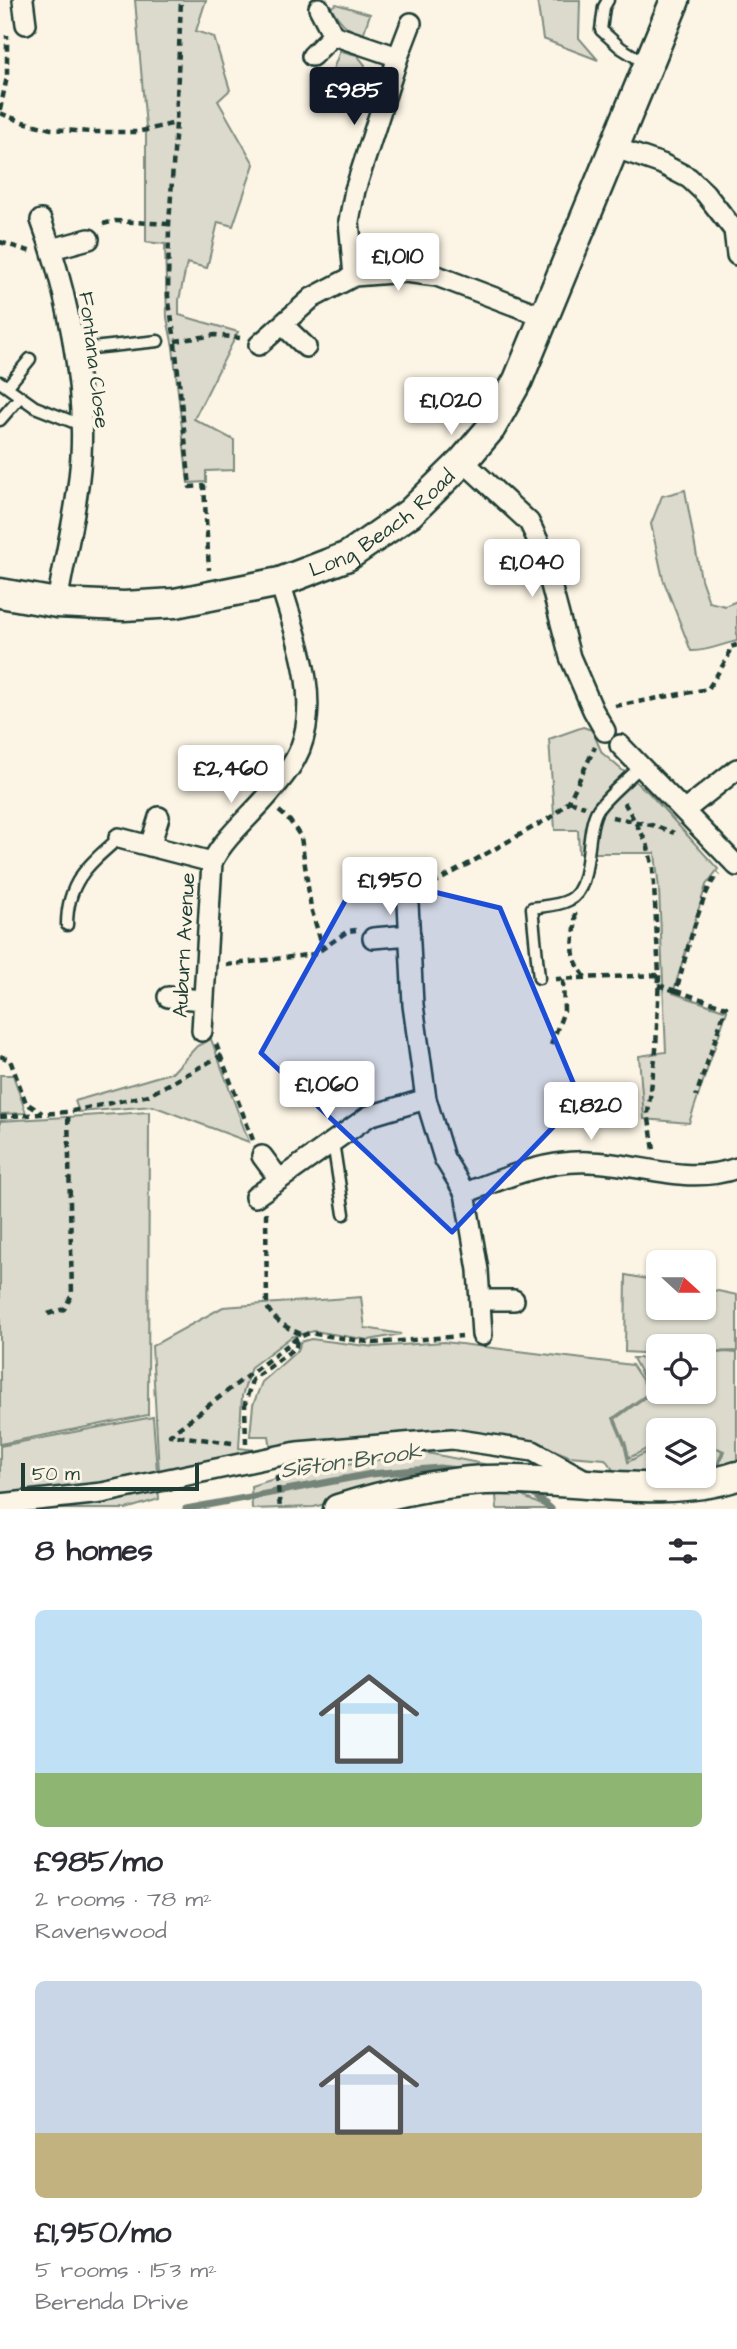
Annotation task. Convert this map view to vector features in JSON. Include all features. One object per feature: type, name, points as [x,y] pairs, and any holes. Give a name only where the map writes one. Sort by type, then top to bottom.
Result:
[{"type":"street","name":"Long Beach Road","points":[[0,593],[57,603],[124,607],[210,597],[280,582],[348,556],[411,513],[463,461],[491,428],[519,380],[675,0]]},
{"type":"street","points":[[319,8],[333,35],[398,57]]},
{"type":"street","points":[[354,276],[349,221],[355,190],[411,23]]},
{"type":"street","points":[[312,56],[333,35]]},
{"type":"street","points":[[613,147],[662,164],[689,178],[705,192],[735,229],[737,255]]},
{"type":"street","name":"Fontana Close","points":[[41,220],[64,295],[81,425],[81,457],[57,603]]},
{"type":"street","points":[[52,249],[85,240]]},
{"type":"street","points":[[262,343],[312,298],[354,276],[405,272],[437,276],[545,317]]},
{"type":"street","points":[[283,325],[306,347]]},
{"type":"street","points":[[463,461],[529,522],[541,547],[569,657],[593,710],[606,731]]},
{"type":"street","name":"Auburn Avenue","points":[[202,1016],[212,862],[221,844],[285,775],[300,749],[307,703],[302,655],[280,582]]},
{"type":"street","points":[[620,745],[736,865]]},
{"type":"street","points":[[684,811],[737,769]]},
{"type":"street","points":[[150,846],[159,817]]},
{"type":"street","name":"Auburn Avenue","points":[[119,838],[212,862]]},
{"type":"street","points":[[408,903],[413,1005],[426,1099],[444,1158],[465,1193],[478,1270],[482,1335]]},
{"type":"street","points":[[370,933],[410,935]]},
{"type":"street","points":[[169,998],[202,1016]]},
{"type":"street","points":[[262,1156],[266,1188],[369,1116],[426,1099]]},
{"type":"street","points":[[465,1193],[526,1171],[556,1164],[589,1162],[663,1174],[699,1176],[737,1168]]},
{"type":"street","points":[[480,1300],[514,1300]]},
{"type":"street","points":[[0,1504],[102,1493],[297,1452],[452,1439],[533,1451],[592,1483]]},
{"type":"street","points":[[338,1509],[392,1492],[485,1480],[667,1487],[718,1482],[737,1476]]},
{"type":"lane","points":[[608,0],[604,7],[601,30],[621,48],[649,66]]},
{"type":"lane","points":[[73,349],[158,341]]},
{"type":"lane","points":[[30,359],[4,385],[35,407],[81,425]]},
{"type":"lane","points":[[0,420],[20,397]]},
{"type":"lane","points":[[539,978],[532,908],[568,901],[581,884],[590,834],[598,810],[640,767]]},
{"type":"lane","points":[[67,925],[67,905],[74,886],[91,863],[119,838]]},
{"type":"lane","points":[[333,1142],[344,1214]]},
{"type":"path","points":[[181,0],[169,224],[168,296],[190,487],[204,486],[210,597]]},
{"type":"path","points":[[24,10],[7,29],[7,77],[0,112],[23,122],[51,129],[90,132],[137,132],[176,122]]},
{"type":"path","points":[[85,240],[88,228],[115,221],[169,224]]},
{"type":"path","points":[[175,341],[215,335],[262,343]]},
{"type":"path","points":[[593,710],[708,690],[728,657],[730,647],[737,645]]},
{"type":"path","points":[[408,903],[417,893],[554,816],[569,801],[595,747],[606,731]]},
{"type":"path","points":[[617,791],[647,843],[653,868],[659,975],[656,1051],[648,1113],[653,1146],[663,1174]]},
{"type":"path","points":[[265,799],[290,821],[301,837],[311,908],[323,949]]},
{"type":"path","points":[[569,801],[616,819],[656,825],[678,835]]},
{"type":"path","points":[[676,991],[704,897],[715,876],[736,865]]},
{"type":"path","points":[[568,901],[575,913],[576,926],[572,946],[575,964],[586,978]]},
{"type":"path","points":[[204,968],[315,954],[348,931],[370,933]]},
{"type":"path","points":[[539,978],[659,975]]},
{"type":"path","points":[[551,1045],[564,1011],[563,979]]},
{"type":"path","points":[[658,985],[726,1007],[696,1096]]},
{"type":"path","points":[[202,1016],[222,1055],[250,1135],[262,1156]]},
{"type":"path","points":[[0,1117],[68,1112],[149,1095],[222,1055]]},
{"type":"path","points":[[0,1056],[10,1060],[26,1103],[43,1114]]},
{"type":"path","points":[[48,1314],[64,1309],[72,1295],[68,1112]]},
{"type":"path","points":[[266,1188],[267,1307],[273,1318],[303,1335]]},
{"type":"path","points":[[265,1459],[264,1442],[247,1444],[170,1435],[297,1338],[309,1333],[374,1343],[482,1335]]},
{"type":"path","points":[[247,1444],[246,1404],[252,1380],[296,1348],[297,1338]]},
{"type":"path","points":[[277,1484],[279,1506]]},
{"type":"highlighted area","points":[[360,874],[500,908],[580,1099],[452,1232],[261,1053]]},
{"type":"shaded area","points":[[135,0],[206,0],[196,31],[214,37],[230,90],[218,101],[254,164],[233,226],[218,222],[207,268],[187,263],[179,300],[179,315],[238,332],[194,419],[234,440],[234,470],[206,471],[206,482],[188,483],[173,347],[167,318],[165,244],[146,242],[146,127]]},
{"type":"shaded area","points":[[537,0],[580,0],[579,38],[598,60],[543,39]]},
{"type":"shaded area","points":[[336,4],[370,14],[363,35],[340,21],[331,7]]},
{"type":"shaded area","points":[[340,51],[357,55],[365,65],[358,91],[332,72]]},
{"type":"shaded area","points":[[685,490],[701,579],[709,602],[725,606],[737,601],[737,641],[697,651],[691,651],[663,579],[651,524],[662,496]]},
{"type":"shaded area","points":[[583,727],[592,730],[602,753],[649,793],[718,869],[706,885],[673,993],[727,1011],[689,1123],[644,1119],[639,1056],[666,1052],[655,853],[579,853],[578,830],[555,830],[549,739]]},
{"type":"shaded area","points":[[211,1039],[249,1142],[153,1106],[79,1112],[75,1101],[173,1072],[197,1046]]},
{"type":"shaded area","points":[[0,1075],[13,1075],[26,1113],[0,1114]]},
{"type":"shaded area","points":[[149,1112],[148,1415],[0,1444],[0,1121]]},
{"type":"shaded area","points":[[626,1275],[646,1279],[646,1320],[716,1320],[716,1291],[737,1295],[737,1351],[716,1352],[716,1334],[646,1334],[646,1353],[625,1352]]},
{"type":"shaded area","points":[[361,1297],[365,1328],[401,1334],[369,1340],[314,1331],[291,1337],[251,1367],[242,1396],[239,1448],[257,1450],[256,1455],[159,1472],[152,1346],[223,1307]]},
{"type":"shaded area","points":[[311,1339],[374,1347],[444,1342],[632,1365],[646,1386],[646,1395],[613,1418],[628,1462],[646,1452],[646,1476],[619,1478],[605,1459],[569,1456],[546,1447],[453,1433],[319,1439],[271,1448],[269,1436],[250,1436],[253,1405],[262,1382],[299,1349],[300,1342]]},
{"type":"shaded area","points":[[716,1353],[737,1353],[737,1463],[717,1471],[724,1451],[717,1448],[722,1451],[716,1468],[716,1418],[646,1418],[646,1449],[629,1458],[615,1419],[646,1397],[646,1404],[716,1404]]},
{"type":"shaded area","points":[[633,1358],[646,1358],[646,1383]]},
{"type":"shaded area","points":[[153,1417],[159,1499],[126,1509],[0,1509],[0,1446]]},
{"type":"shaded area","points":[[427,1453],[484,1464],[486,1472],[421,1476],[314,1507],[252,1509],[251,1486],[304,1470]]},
{"type":"shaded area","points":[[496,1495],[520,1495],[550,1509],[497,1509]]},
{"type":"waterway","name":"Siston Brook","points":[[186,1509],[371,1474],[439,1468],[459,1470]]},
{"type":"waterway","name":"Siston Brook","points":[[528,1489],[551,1509]]}]
